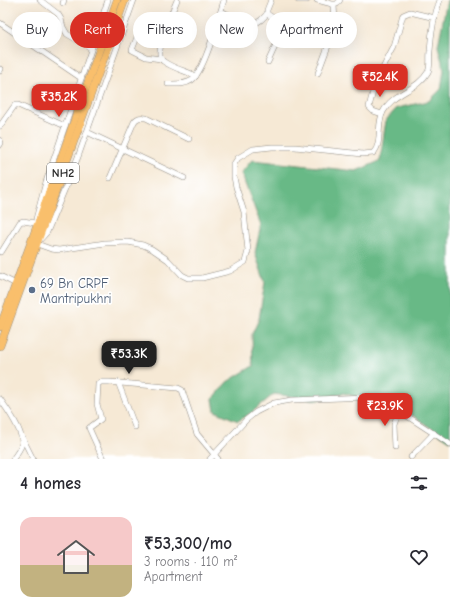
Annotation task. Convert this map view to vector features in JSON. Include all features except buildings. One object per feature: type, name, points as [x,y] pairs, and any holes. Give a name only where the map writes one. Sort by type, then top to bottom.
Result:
[{"type":"highway","name":"NH2","points":[[0,346],[117,0]]},
{"type":"highway","name":"NH2","points":[[0,327],[16,284],[35,243],[125,0]]},
{"type":"street","points":[[40,0],[58,14],[61,19],[62,27],[70,36]]},
{"type":"street","points":[[104,12],[108,0]]},
{"type":"street","points":[[35,243],[47,232],[87,132],[134,0]]},
{"type":"street","points":[[161,59],[159,50],[177,0]]},
{"type":"street","points":[[168,84],[188,83],[200,71],[224,0]]},
{"type":"street","points":[[267,12],[271,0]]},
{"type":"street","points":[[298,0],[307,0]]},
{"type":"street","points":[[317,0],[334,5]]},
{"type":"street","points":[[334,5],[340,0]]},
{"type":"street","points":[[35,243],[59,250],[105,243],[128,242],[138,244],[148,247],[160,254],[184,276],[194,279],[233,270],[245,262],[248,251],[244,212],[237,192],[234,177],[234,164],[236,160],[253,149],[266,147],[295,147],[363,154],[373,153],[378,142],[378,129],[382,114],[393,99],[414,86],[428,72],[435,18],[440,0]]},
{"type":"street","points":[[318,72],[334,30],[334,5]]},
{"type":"street","points":[[221,11],[247,24],[253,25],[266,15]]},
{"type":"street","points":[[382,70],[394,47],[403,15],[410,12],[435,18]]},
{"type":"street","points":[[0,23],[81,78]]},
{"type":"street","points":[[133,47],[132,50],[146,57],[161,59],[196,76]]},
{"type":"street","points":[[35,243],[36,223],[46,182],[91,48]]},
{"type":"street","points":[[268,62],[274,48]]},
{"type":"street","points":[[375,84],[370,107],[373,111],[382,114]]},
{"type":"street","points":[[0,126],[15,105],[18,105],[65,126]]},
{"type":"street","points":[[110,178],[134,122],[140,117],[146,118],[189,139]]},
{"type":"street","points":[[87,132],[184,178]]},
{"type":"street","points":[[0,140],[0,145]]},
{"type":"street","points":[[0,252],[20,222],[36,223]]},
{"type":"street","points":[[0,276],[16,284]]},
{"type":"street","points":[[118,382],[135,427]]},
{"type":"street","points":[[103,459],[89,428],[101,419],[97,404],[99,383],[118,382],[178,388],[182,390],[197,434],[218,459]]},
{"type":"street","points":[[210,459],[246,420],[256,412],[274,403],[292,400],[366,397],[378,399],[387,402],[450,444]]},
{"type":"street","points":[[0,398],[33,459]]},
{"type":"street","points":[[395,448],[394,424],[399,410]]},
{"type":"street","points":[[13,459],[22,443],[19,431]]},
{"type":"street","points":[[411,456],[434,433]]},
{"type":"green space","points":[[447,0],[450,0],[450,441],[406,411],[343,393],[318,400],[274,394],[251,413],[238,421],[215,411],[213,399],[227,382],[253,366],[252,334],[259,319],[265,282],[255,253],[261,225],[241,173],[252,160],[356,171],[380,161],[386,120],[397,108],[429,101],[441,89],[444,70],[438,46]]},
{"type":"place","name":"69 Bn CRPF Mantripukhri","points":[[32,290]]}]
